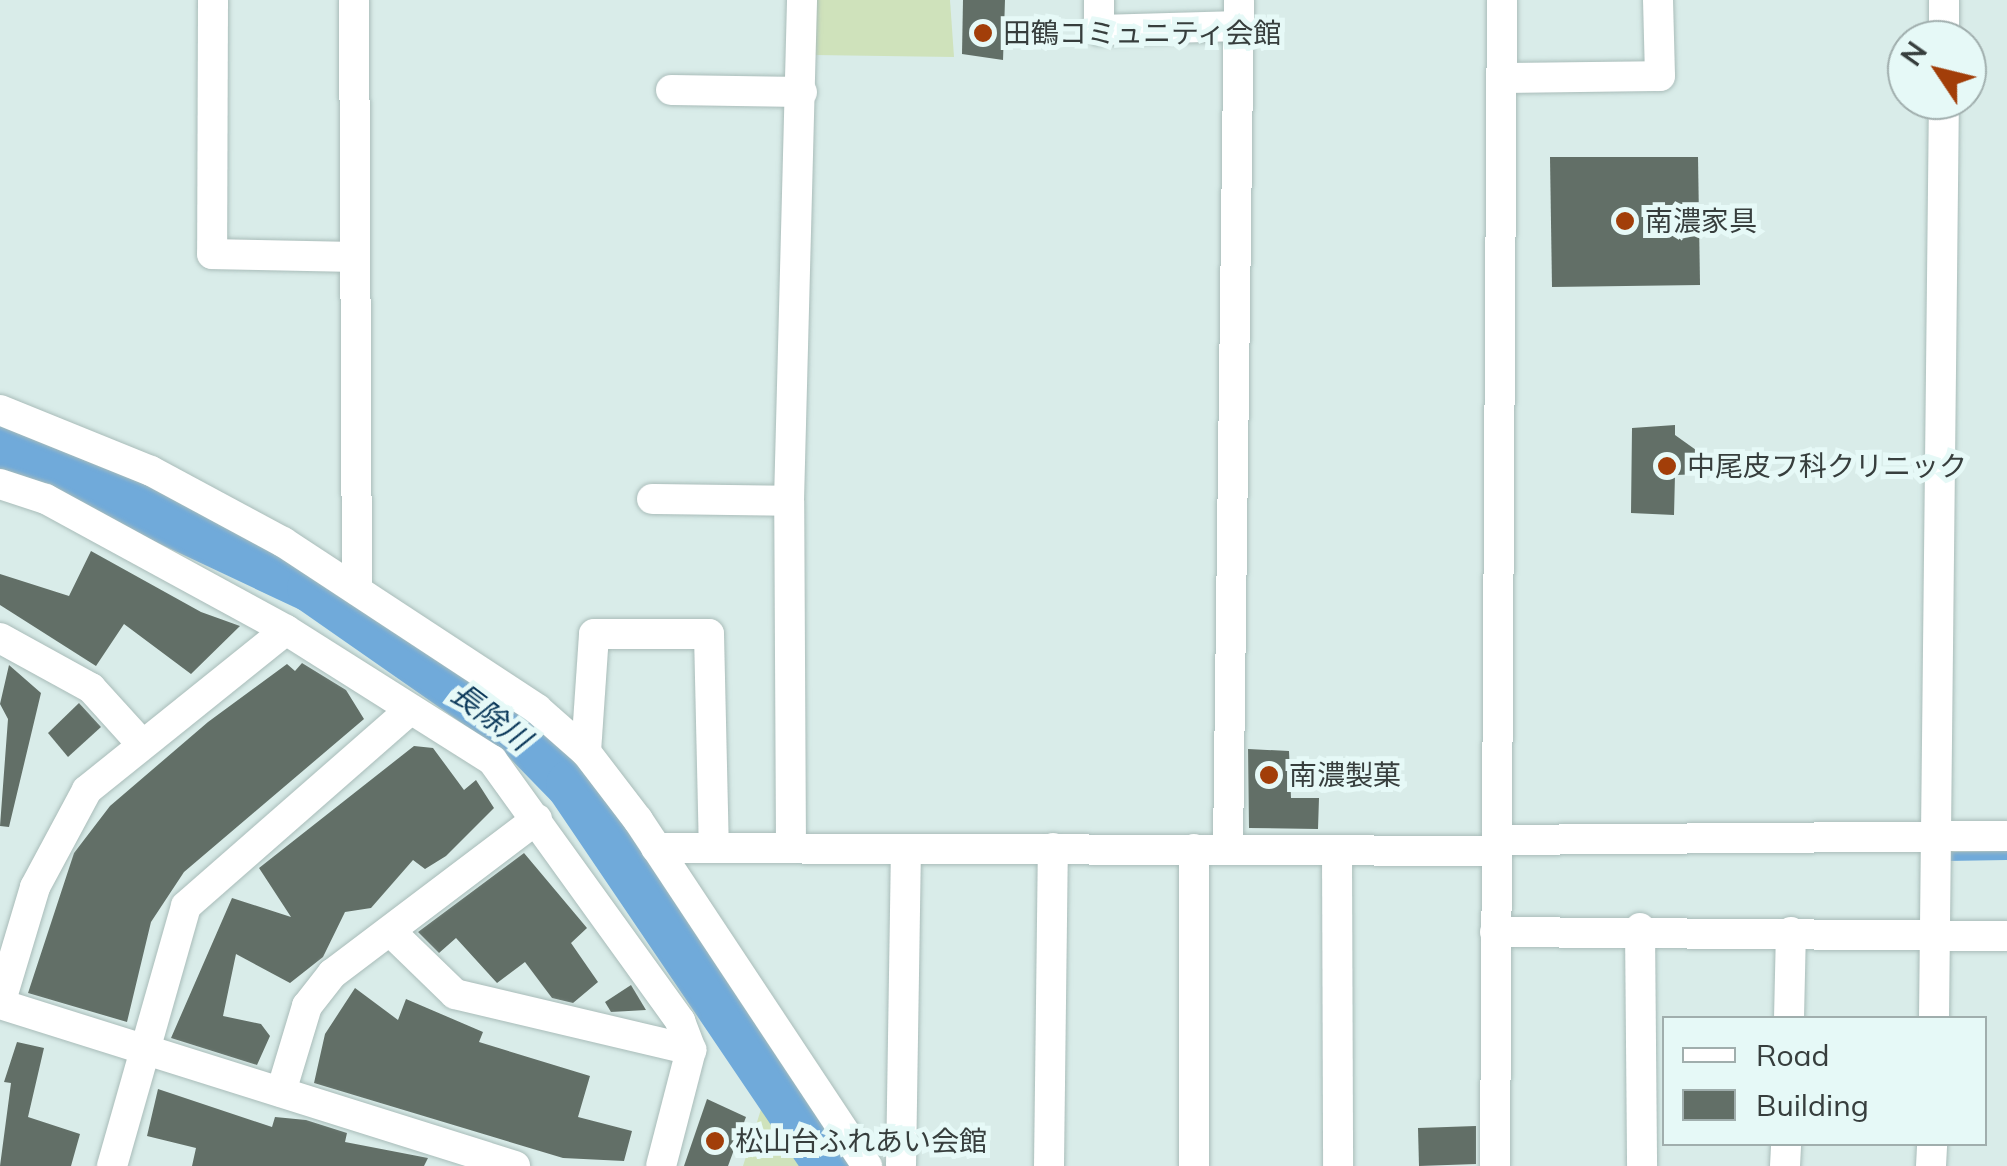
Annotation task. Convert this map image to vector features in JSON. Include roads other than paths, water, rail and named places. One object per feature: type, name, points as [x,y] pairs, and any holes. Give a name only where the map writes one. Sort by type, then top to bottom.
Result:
[{"type":"street","points":[[213,0],[212,254],[353,257]]},
{"type":"street","points":[[354,0],[357,590]]},
{"type":"street","points":[[791,846],[789,501],[802,0]]},
{"type":"street","points":[[1099,0],[1099,30],[1240,13],[1228,848]]},
{"type":"street","points":[[1495,1166],[1502,0]]},
{"type":"street","points":[[1501,78],[1660,76],[1658,0]]},
{"type":"street","points":[[671,90],[802,92]]},
{"type":"street","points":[[1934,1016],[1943,836],[1944,120]]},
{"type":"street","points":[[0,410],[152,472],[357,590],[471,662],[586,752],[656,848],[867,1166]]},
{"type":"street","points":[[0,484],[46,499],[286,630],[492,760],[656,984],[690,1050],[661,1166]]},
{"type":"street","points":[[652,498],[789,501]]},
{"type":"street","points":[[286,630],[139,741],[58,830],[0,1004],[282,1092],[472,1159],[515,1166]]},
{"type":"street","points":[[586,752],[594,634],[710,634],[714,847]]},
{"type":"street","points":[[0,638],[91,688],[139,741]]},
{"type":"street","points":[[112,1166],[186,906],[410,710]]},
{"type":"street","points":[[282,1092],[307,1006],[332,974],[537,819]]},
{"type":"street","points":[[656,848],[1337,851],[2007,836]]},
{"type":"street","points":[[1049,1166],[1053,848]]},
{"type":"street","points":[[906,850],[901,1166],[916,1166]]},
{"type":"street","points":[[1194,850],[1194,1166]]},
{"type":"street","points":[[1337,851],[1338,1166]]},
{"type":"street","points":[[1495,932],[1640,928],[2007,936]]},
{"type":"street","points":[[1640,928],[1642,1166]]},
{"type":"street","points":[[391,932],[455,994],[690,1050]]},
{"type":"street","points":[[1789,1016],[1791,932]]},
{"type":"waterway","name":"長除川","points":[[0,441],[312,588],[521,734],[571,785],[829,1166]]},
{"type":"waterway","points":[[1946,856],[2007,855]]},
{"type":"place","name":"田鶴コミュニティ会館","points":[[983,33]]},
{"type":"place","name":"南濃家具","points":[[1625,221]]},
{"type":"place","name":"中尾皮フ科クリニック","points":[[1667,466]]},
{"type":"place","name":"南濃製菓","points":[[1269,775]]},
{"type":"place","name":"松山台ふれあい会館","points":[[715,1141]]}]
